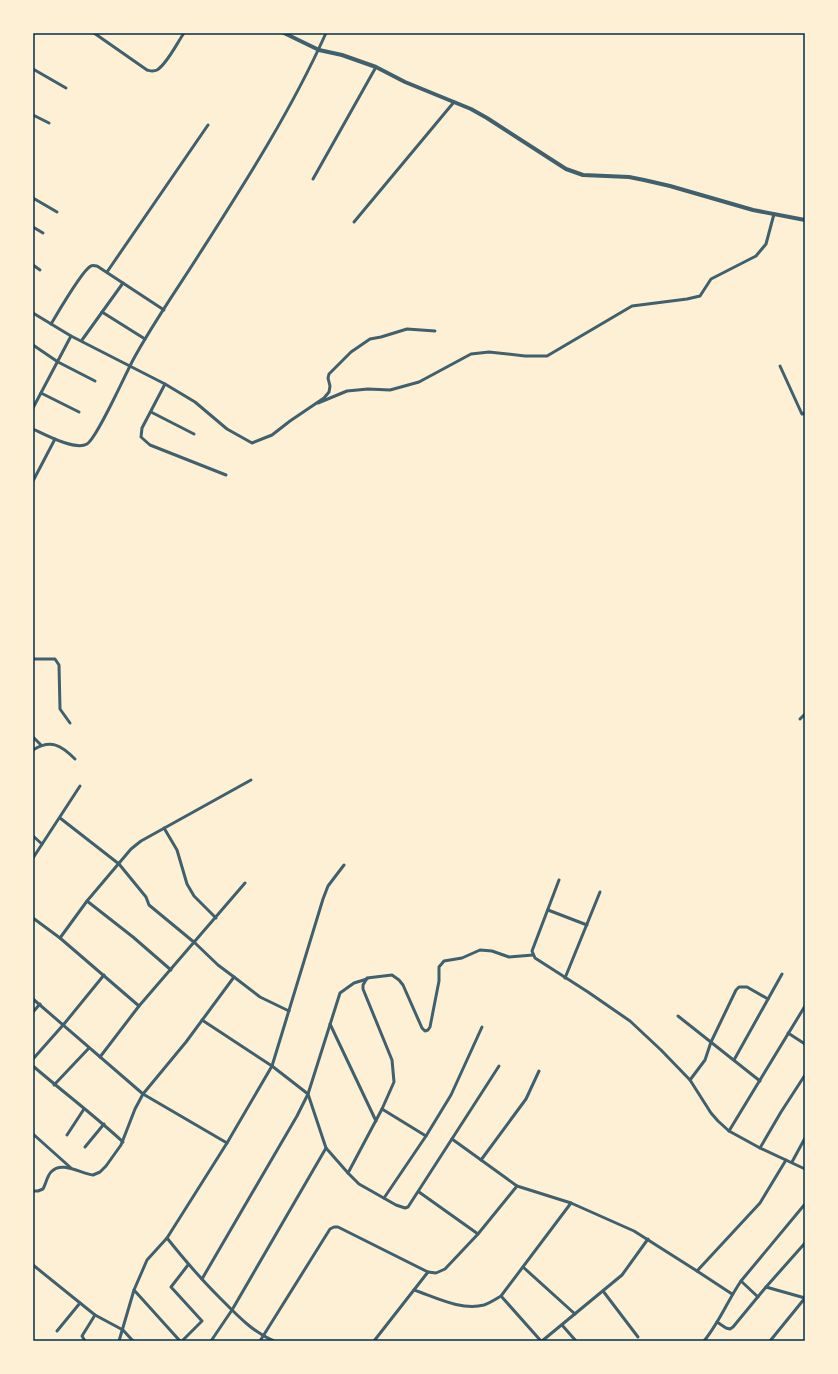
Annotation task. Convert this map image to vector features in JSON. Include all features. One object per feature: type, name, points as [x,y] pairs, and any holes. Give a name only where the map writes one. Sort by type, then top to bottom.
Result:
[{"type":"street","points":[[94,33],[147,70],[153,72],[163,64],[184,33]]},
{"type":"street","points":[[284,33],[319,50],[342,55],[376,67],[405,82],[454,102],[487,118],[566,169],[583,175],[628,177],[644,180],[753,210],[805,220]]},
{"type":"street","points":[[33,429],[55,439],[80,446],[84,446],[90,442],[106,415],[130,365],[145,339],[280,126],[319,50],[326,33]]},
{"type":"street","points":[[313,179],[376,67]]},
{"type":"street","points":[[33,70],[66,88]]},
{"type":"street","points":[[354,222],[454,102]]},
{"type":"street","points":[[33,115],[49,123]]},
{"type":"street","points":[[107,272],[208,125]]},
{"type":"street","points":[[33,198],[57,212]]},
{"type":"street","points":[[33,313],[71,336],[82,340],[165,384],[195,402],[227,429],[252,443],[272,435],[290,421],[318,403],[347,391],[368,389],[390,390],[419,382],[471,354],[489,352],[525,356],[547,356],[632,306],[700,296],[711,279],[756,256],[766,244],[774,214]]},
{"type":"street","points":[[33,227],[43,233]]},
{"type":"street","points":[[33,265],[40,270]]},
{"type":"street","points":[[51,324],[87,269],[94,265],[164,310]]},
{"type":"street","points":[[82,340],[123,283]]},
{"type":"street","points":[[102,312],[145,339]]},
{"type":"street","points":[[318,403],[328,392],[330,386],[328,378],[329,374],[351,352],[364,342],[407,329],[435,331]]},
{"type":"street","points":[[33,408],[71,336]]},
{"type":"street","points":[[33,345],[58,362],[95,381]]},
{"type":"street","points":[[780,366],[802,414],[805,413]]},
{"type":"street","points":[[165,384],[142,428],[140,434],[141,437],[146,442],[226,475]]},
{"type":"street","points":[[41,393],[79,412]]},
{"type":"street","points":[[151,412],[194,434]]},
{"type":"street","points":[[33,481],[55,439]]},
{"type":"street","points":[[33,659],[55,659],[59,665],[60,709],[70,723]]},
{"type":"street","points":[[800,719],[805,714]]},
{"type":"street","points":[[33,737],[41,745]]},
{"type":"street","points":[[33,750],[41,745],[53,744],[59,746],[75,760]]},
{"type":"street","points":[[60,938],[131,849],[141,841],[251,780]]},
{"type":"street","points":[[33,858],[80,786]]},
{"type":"street","points":[[60,818],[119,864],[146,897],[149,905],[195,943],[218,965],[260,997],[289,1011]]},
{"type":"street","points":[[164,828],[177,850],[188,884],[194,896],[216,918]]},
{"type":"street","points":[[33,836],[42,844]]},
{"type":"street","points":[[119,1341],[134,1290],[147,1260],[167,1238],[227,1143],[272,1066],[323,899],[328,886],[344,865]]},
{"type":"street","points":[[559,880],[532,951],[533,955],[539,962],[588,992],[630,1021],[690,1080],[711,1113],[729,1131],[760,1148],[805,1168]]},
{"type":"street","points":[[100,1057],[139,1006],[246,883]]},
{"type":"street","points":[[565,978],[600,892]]},
{"type":"street","points":[[88,901],[171,970]]},
{"type":"street","points":[[548,910],[587,925]]},
{"type":"street","points":[[33,918],[60,938],[139,1006]]},
{"type":"street","points":[[202,1279],[297,1116],[308,1094],[340,993],[354,983],[367,978],[392,975],[403,985],[422,1028],[425,1031],[430,1027],[439,967],[444,961],[462,958],[480,950],[492,951],[509,957],[533,955]]},
{"type":"street","points":[[734,1060],[782,974]]},
{"type":"street","points":[[33,1059],[104,975]]},
{"type":"street","points":[[33,1191],[43,1189],[52,1170],[71,1168],[90,1175],[96,1174],[106,1166],[123,1142],[135,1109],[143,1094],[186,1042],[234,977]]},
{"type":"street","points":[[348,1173],[376,1121],[394,1082],[392,1060],[363,989],[363,985],[367,978]]},
{"type":"street","points":[[690,1080],[704,1060],[736,990],[739,987],[747,987],[768,999]]},
{"type":"street","points":[[33,999],[64,1024],[89,1048],[143,1094],[227,1143]]},
{"type":"street","points":[[33,1012],[40,1004]]},
{"type":"street","points":[[729,1131],[805,1006]]},
{"type":"street","points":[[678,1016],[760,1081]]},
{"type":"street","points":[[202,1020],[272,1066],[308,1094],[326,1148],[359,1184],[396,1205],[405,1208],[408,1207],[419,1192],[499,1066]]},
{"type":"street","points":[[330,1024],[376,1121]]},
{"type":"street","points":[[384,1198],[426,1136],[451,1095],[482,1027]]},
{"type":"street","points":[[788,1033],[805,1044]]},
{"type":"street","points":[[54,1085],[89,1048]]},
{"type":"street","points":[[33,1066],[54,1085],[104,1124],[123,1142]]},
{"type":"street","points":[[481,1160],[526,1099],[539,1071]]},
{"type":"street","points":[[760,1148],[805,1075]]},
{"type":"street","points":[[67,1135],[84,1109]]},
{"type":"street","points":[[382,1109],[426,1136]]},
{"type":"street","points":[[85,1147],[104,1124]]},
{"type":"street","points":[[33,1134],[71,1168]]},
{"type":"street","points":[[792,1162],[805,1138]]},
{"type":"street","points":[[452,1139],[517,1186],[571,1203],[634,1231],[697,1270],[732,1294]]},
{"type":"street","points":[[211,1341],[232,1310],[326,1148]]},
{"type":"street","points":[[697,1270],[760,1203],[786,1160]]},
{"type":"street","points":[[260,1341],[328,1232],[334,1227],[338,1227],[428,1272],[436,1273],[445,1269],[478,1234],[517,1186]]},
{"type":"street","points":[[419,1192],[478,1234]]},
{"type":"street","points":[[414,1290],[465,1306],[487,1304],[501,1296],[571,1203]]},
{"type":"street","points":[[704,1341],[711,1333],[732,1294],[741,1281],[805,1204]]},
{"type":"street","points":[[167,1238],[188,1265],[232,1310],[258,1333],[274,1341]]},
{"type":"street","points":[[501,1296],[541,1341],[603,1292],[626,1271],[648,1239]]},
{"type":"street","points":[[717,1322],[726,1328],[730,1329],[733,1327],[805,1243]]},
{"type":"street","points":[[134,1290],[181,1341],[202,1322],[171,1287],[188,1265]]},
{"type":"street","points":[[33,1266],[96,1315],[123,1330],[133,1341]]},
{"type":"street","points":[[523,1267],[575,1314]]},
{"type":"street","points":[[374,1341],[428,1272]]},
{"type":"street","points":[[741,1281],[758,1296]]},
{"type":"street","points":[[766,1287],[805,1298],[770,1341]]},
{"type":"street","points":[[603,1292],[638,1337]]},
{"type":"street","points":[[57,1331],[80,1302]]},
{"type":"street","points":[[85,1341],[82,1336],[96,1315]]},
{"type":"street","points":[[562,1325],[576,1341]]}]
